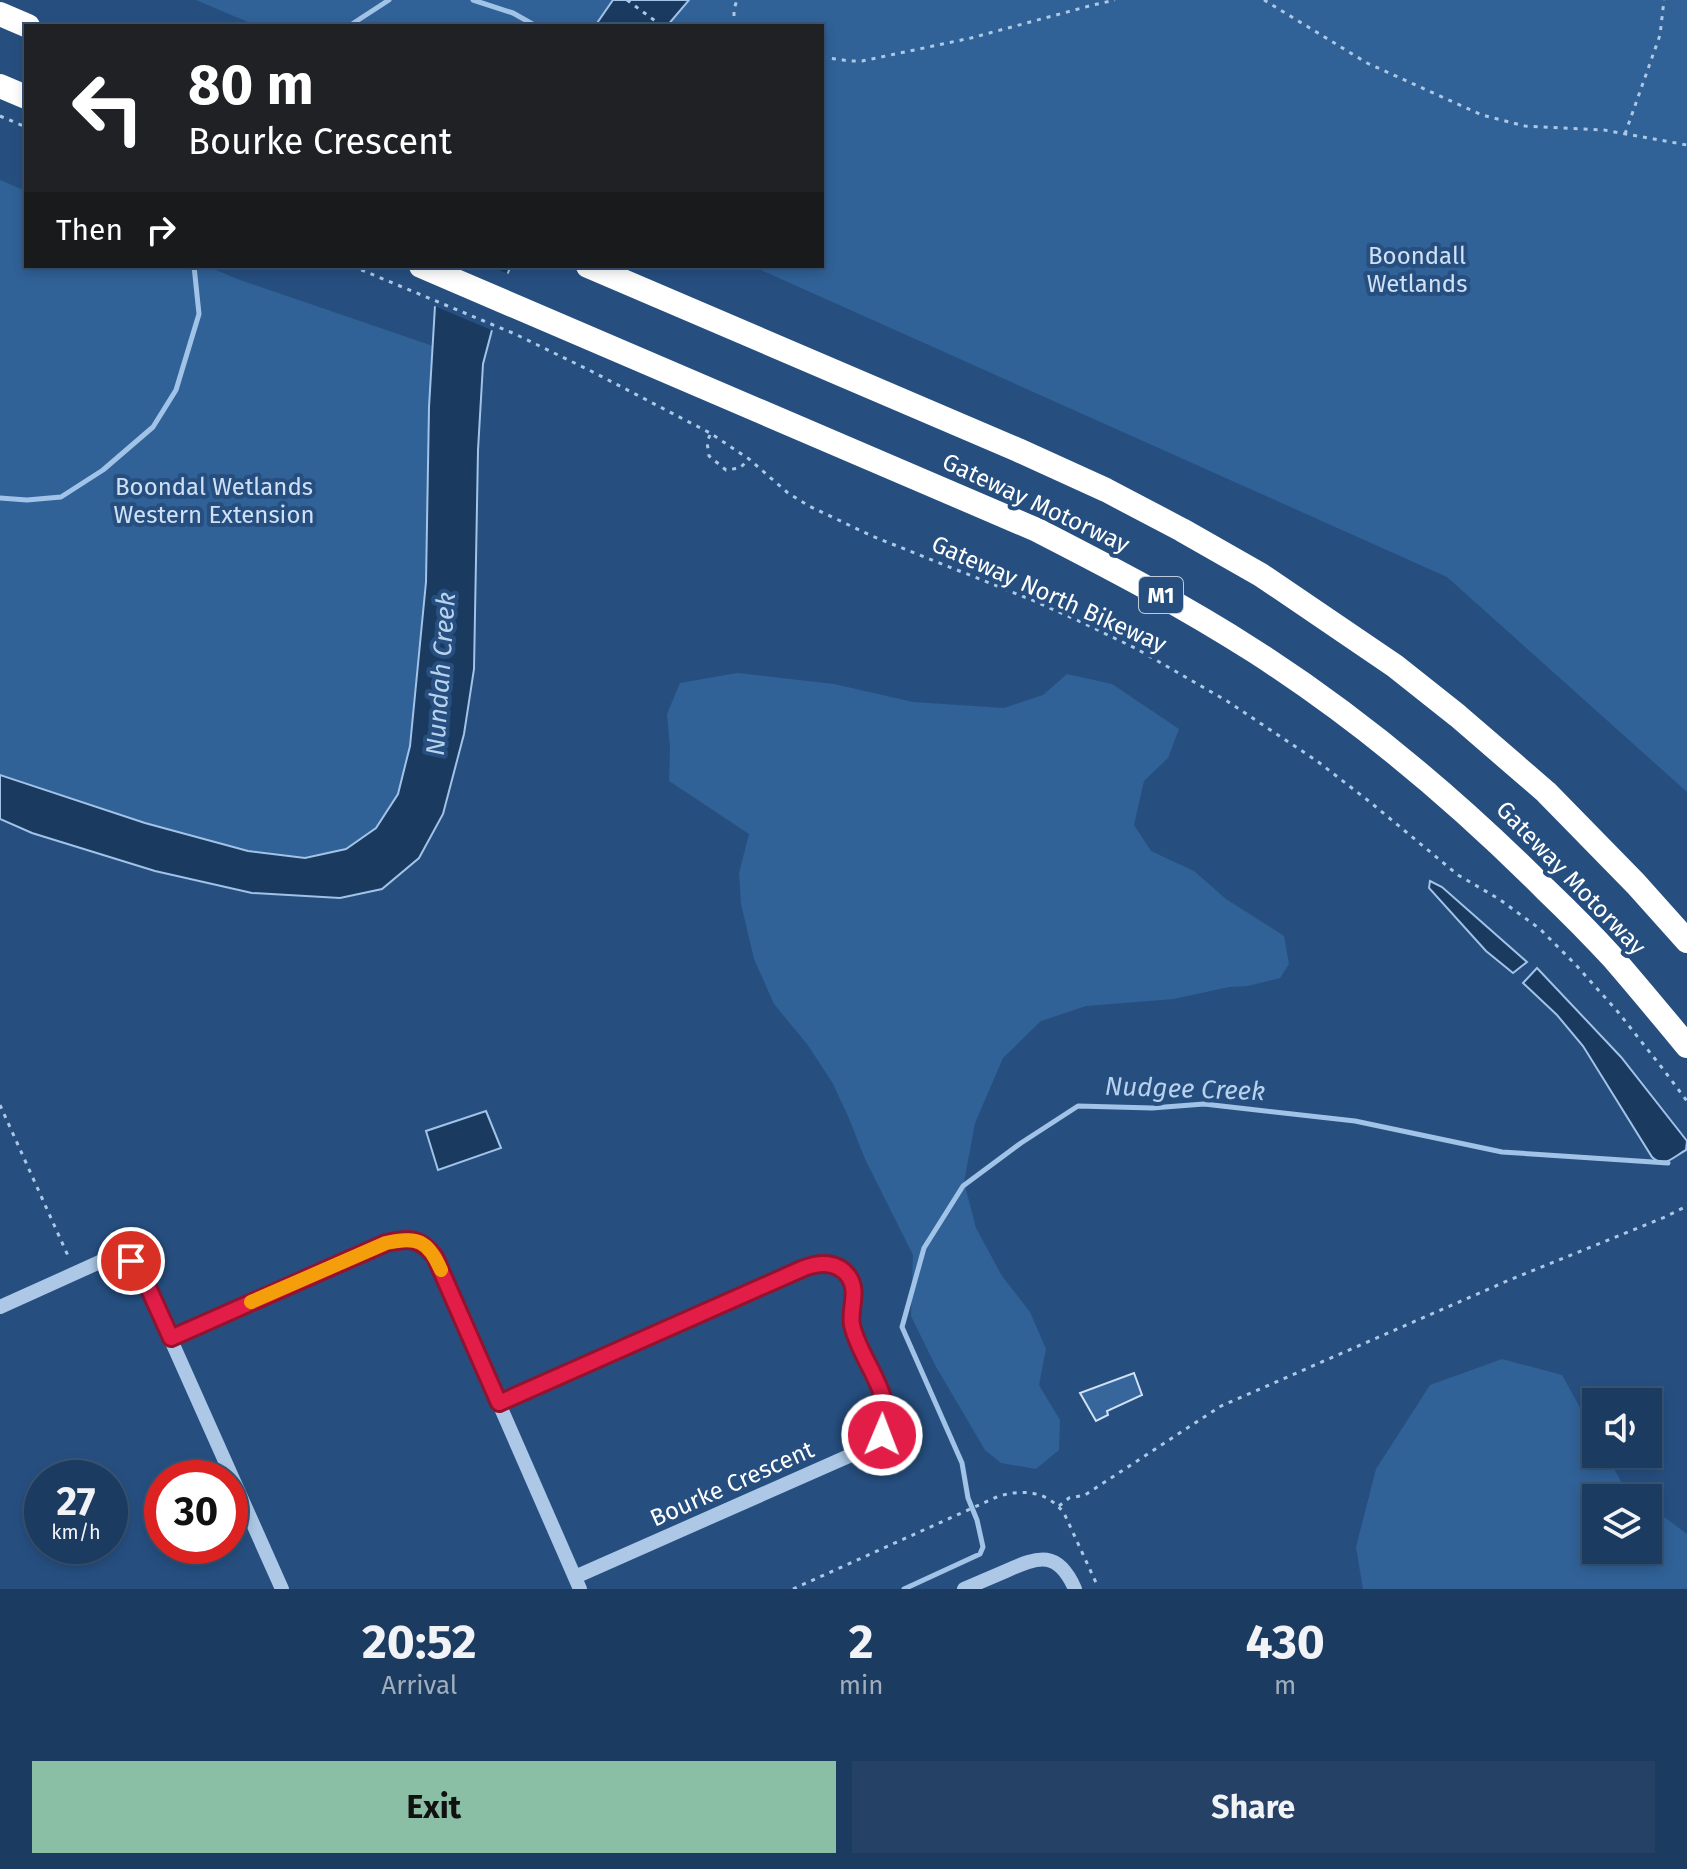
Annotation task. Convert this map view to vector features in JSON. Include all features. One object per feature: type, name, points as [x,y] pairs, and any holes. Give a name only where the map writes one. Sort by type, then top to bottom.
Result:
[{"type":"highway","points":[[0,14],[24,24]]},
{"type":"highway","points":[[0,86],[24,96]]},
{"type":"highway","name":"Gateway Motorway","points":[[426,268],[1037,530],[1175,603],[1254,651],[1369,733],[1471,817],[1602,947],[1687,1046]]},
{"type":"highway","name":"Gateway Motorway","points":[[593,268],[1106,490],[1261,575],[1395,666],[1469,725],[1546,792],[1687,941]]},
{"type":"street","points":[[171,1338],[386,1243],[403,1239],[427,1245],[435,1257],[578,1583]]},
{"type":"street","points":[[0,1307],[102,1261],[113,1258],[131,1261],[138,1266],[282,1589]]},
{"type":"street","name":"Bourke Crescent","points":[[499,1403],[804,1268],[827,1264],[842,1270],[851,1281],[854,1333],[887,1410],[886,1426],[877,1442],[578,1583]]},
{"type":"street","points":[[964,1589],[1027,1561],[1041,1558],[1061,1567],[1075,1589]]},
{"type":"path","points":[[627,0],[659,24]]},
{"type":"path","points":[[734,24],[737,0]]},
{"type":"path","points":[[824,57],[862,61],[971,38],[1115,0]]},
{"type":"path","points":[[1264,0],[1367,63],[1482,115],[1525,126],[1593,129],[1687,145]]},
{"type":"path","points":[[1625,134],[1660,35],[1664,0]]},
{"type":"path","points":[[0,116],[24,126]]},
{"type":"path","name":"Gateway North Bikeway","points":[[357,268],[515,334],[591,371],[710,433],[809,506],[872,536],[1032,600],[1122,641],[1269,728],[1370,802],[1449,869],[1518,911],[1540,929],[1618,1012],[1687,1101]]},
{"type":"path","points":[[710,433],[707,442],[710,459],[726,470],[740,468],[749,459]]},
{"type":"path","points":[[0,1105],[76,1273]]},
{"type":"path","points":[[1059,1506],[1069,1498],[1085,1495],[1221,1406],[1687,1206]]},
{"type":"path","points":[[793,1589],[999,1496],[1021,1491],[1045,1496],[1059,1506],[1098,1587]]},
{"type":"green space","points":[[196,0],[613,0],[596,24],[252,24]]},
{"type":"green space","name":"Boondall Wetlands","points":[[689,0],[1687,0],[1687,792],[1447,577],[756,268],[824,268],[824,24],[669,24]]},
{"type":"green space","name":"Boondal Wetlands Western Extension","points":[[0,180],[24,190],[24,268],[211,268],[433,346],[426,582],[410,746],[398,794],[376,828],[346,849],[305,858],[247,851],[145,823],[0,775]]},
{"type":"green space","points":[[737,673],[834,684],[913,702],[1004,708],[1043,695],[1067,674],[1112,684],[1179,729],[1168,758],[1144,781],[1134,825],[1151,851],[1194,871],[1226,899],[1284,936],[1289,964],[1280,978],[1174,999],[1086,1006],[1041,1021],[1003,1058],[975,1123],[964,1182],[976,1228],[1002,1276],[1030,1312],[1046,1349],[1039,1385],[1060,1420],[1059,1450],[1036,1469],[1001,1463],[985,1450],[935,1365],[911,1316],[913,1255],[865,1159],[832,1082],[807,1044],[774,1004],[754,959],[741,904],[739,873],[749,834],[669,781],[667,714],[680,683]]},
{"type":"green space","points":[[1502,1359],[1562,1375],[1582,1411],[1582,1468],[1614,1468],[1622,1484],[1582,1484],[1582,1564],[1662,1564],[1662,1515],[1687,1534],[1687,1589],[1363,1589],[1356,1547],[1376,1469],[1430,1385]]},
{"type":"water","points":[[613,0],[689,0],[669,24],[596,24]]},
{"type":"water","name":"Nundah Creek","points":[[449,268],[510,268],[483,364],[478,450],[474,669],[464,734],[443,814],[419,858],[382,889],[340,898],[252,893],[155,871],[32,833],[0,819],[0,775],[145,823],[248,851],[305,858],[346,849],[376,828],[398,794],[410,746],[426,582],[429,407],[435,306]]},
{"type":"water","points":[[1430,881],[1442,887],[1527,962],[1513,973],[1486,951],[1429,888]]},
{"type":"water","points":[[1537,968],[1621,1057],[1687,1141],[1686,1150],[1665,1162],[1652,1157],[1583,1046],[1557,1015],[1523,983]]},
{"type":"water","points":[[486,1111],[501,1148],[438,1170],[426,1131]]},
{"type":"pier","points":[[444,268],[494,268],[511,275],[496,332],[432,305]]},
{"type":"building","points":[[1134,1373],[1142,1395],[1107,1411],[1108,1415],[1096,1421],[1080,1393]]},
{"type":"waterway","points":[[352,24],[389,0]]},
{"type":"waterway","points":[[473,0],[513,13],[532,24]]},
{"type":"waterway","points":[[0,498],[27,500],[61,497],[103,470],[153,427],[176,390],[199,314],[194,268]]},
{"type":"waterway","name":"Nudgee Creek","points":[[904,1589],[980,1554],[983,1547],[968,1498],[962,1463],[902,1327],[924,1248],[963,1186],[1078,1106],[1152,1108],[1204,1104],[1355,1121],[1502,1152],[1668,1163]]},
{"type":"slow traffic","points":[[251,1302],[386,1243],[403,1239],[427,1245],[441,1270]]},
{"type":"route","points":[[131,1261],[138,1266],[171,1338],[386,1243],[403,1239],[427,1245],[499,1403],[804,1268],[827,1264],[842,1270],[851,1281],[854,1333],[887,1410],[882,1435]]}]
